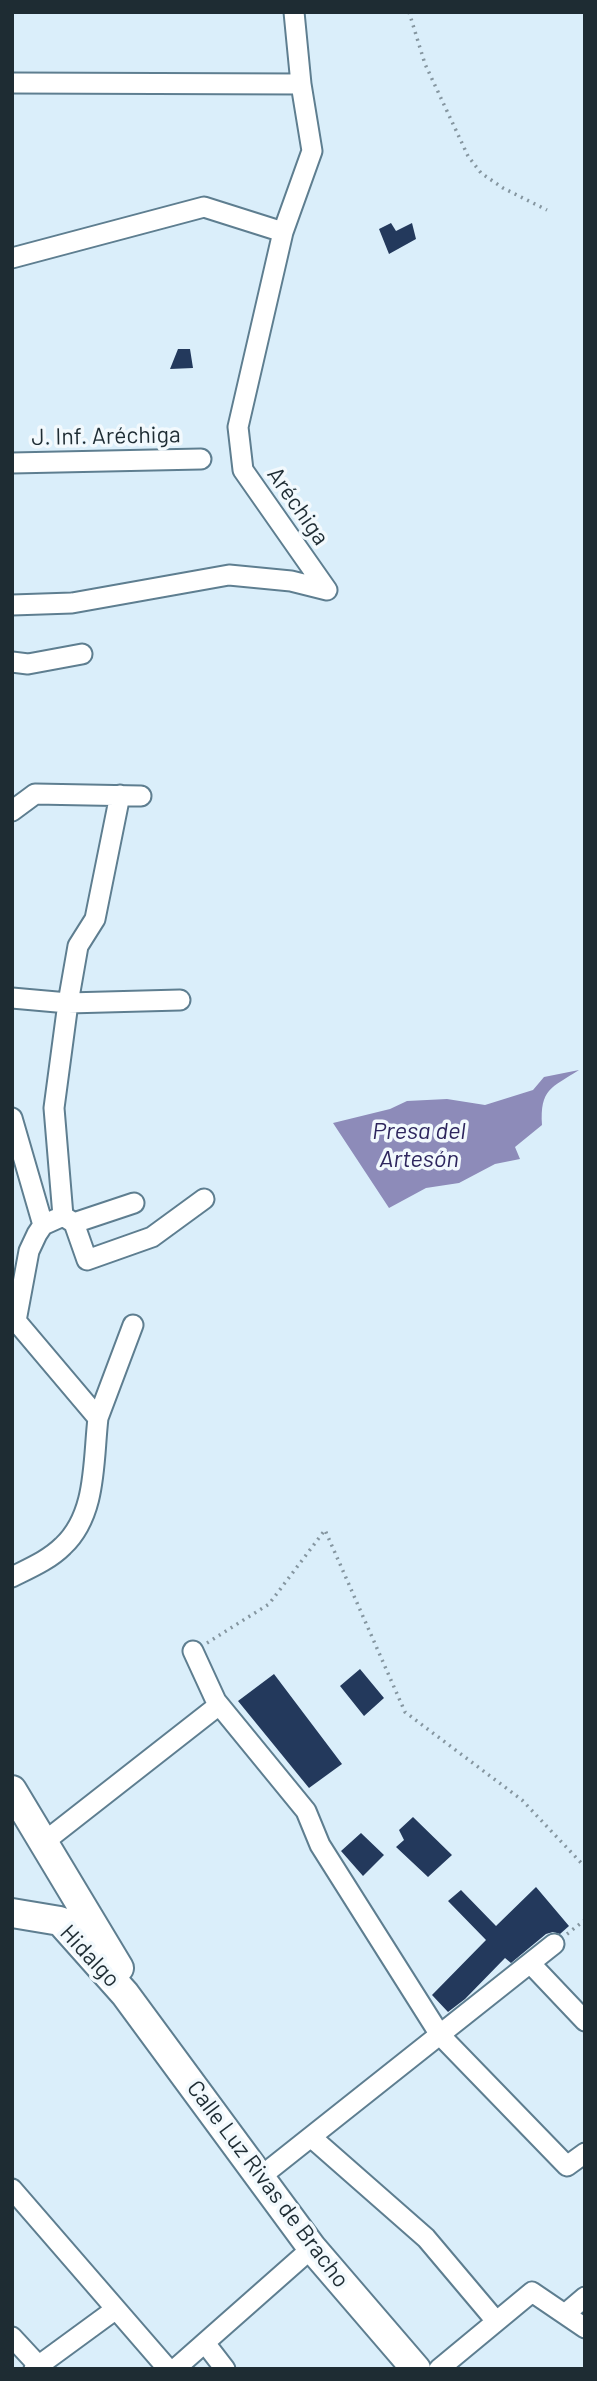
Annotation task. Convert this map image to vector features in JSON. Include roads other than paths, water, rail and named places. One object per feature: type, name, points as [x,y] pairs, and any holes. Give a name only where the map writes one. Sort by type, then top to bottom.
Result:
[{"type":"main road","name":"Calle Luz Rivas de Bracho","points":[[12,1790],[44,1842],[70,1911],[118,1966],[125,1994],[312,2248],[416,2369]]},
{"type":"main road","name":"Hidalgo","points":[[12,1913],[70,1911]]},
{"type":"street","name":"Aréchiga","points":[[12,605],[72,603],[229,575],[290,581],[327,590],[243,470],[238,427],[283,232],[312,151],[301,84],[294,12]]},
{"type":"street","points":[[12,83],[301,84]]},
{"type":"street","points":[[12,258],[204,207],[283,232]]},
{"type":"street","name":"J. Inf. Aréchiga","points":[[12,463],[201,458]]},
{"type":"street","points":[[12,662],[27,664],[82,654]]},
{"type":"street","points":[[13,814],[35,794],[141,796]]},
{"type":"street","points":[[120,795],[95,919],[78,946],[54,1108],[69,1220],[87,1260],[152,1237],[204,1199]]},
{"type":"street","points":[[12,999],[68,1003],[180,1000]]},
{"type":"street","points":[[12,1118],[43,1225],[29,1251],[14,1322],[98,1418]]},
{"type":"street","points":[[43,1225],[134,1203]]},
{"type":"street","points":[[12,1577],[47,1559],[63,1546],[77,1530],[87,1511],[98,1418],[133,1325]]},
{"type":"street","points":[[193,1651],[219,1705],[306,1811],[320,1845],[440,2035],[567,2166],[585,2153]]},
{"type":"street","points":[[44,1842],[219,1705]]},
{"type":"street","points":[[259,2178],[554,1944]]},
{"type":"street","points":[[530,1963],[585,2021]]},
{"type":"street","points":[[312,2137],[426,2238],[496,2321]]},
{"type":"street","points":[[12,2189],[168,2369]]},
{"type":"street","points":[[175,2369],[312,2248]]},
{"type":"street","points":[[439,2369],[532,2292],[585,2328]]},
{"type":"street","points":[[565,2314],[585,2297]]},
{"type":"street","points":[[12,2337],[36,2367],[116,2309]]},
{"type":"street","points":[[205,2343],[225,2369]]},
{"type":"water","name":"Presa del Artesón","points":[[579,1070],[554,1086],[545,1097],[542,1125],[515,1147],[520,1159],[495,1164],[459,1183],[426,1188],[389,1208],[333,1123],[390,1109],[407,1101],[447,1099],[485,1105],[533,1090],[544,1077]]}]
